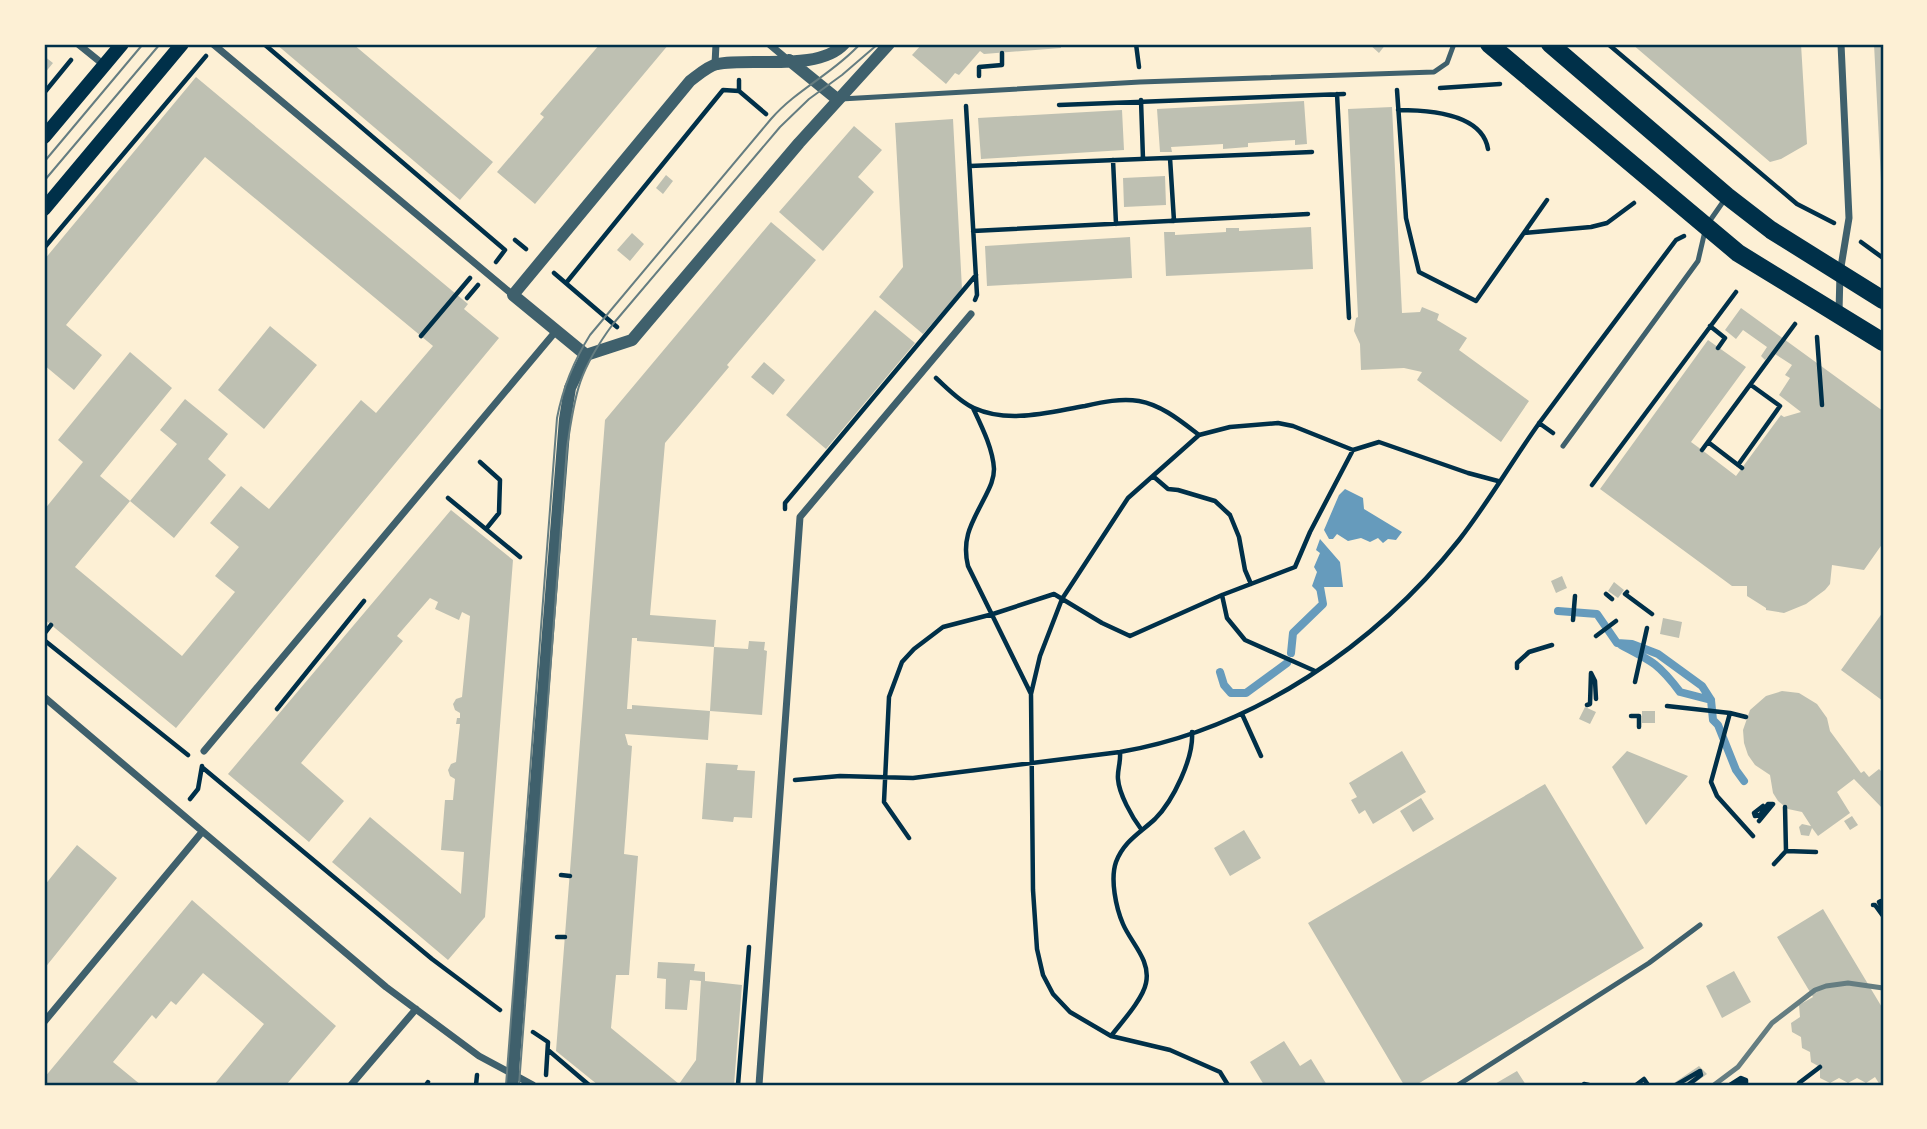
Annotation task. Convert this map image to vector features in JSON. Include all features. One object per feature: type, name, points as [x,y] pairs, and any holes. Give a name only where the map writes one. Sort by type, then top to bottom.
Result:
[{"type":"main road","points":[[44,137],[122,44]]},
{"type":"main road","points":[[44,209],[182,44]]},
{"type":"main road","points":[[1489,44],[1746,258],[1883,342]]},
{"type":"main road","points":[[1550,44],[1727,196],[1771,230],[1883,300]]},
{"type":"street","points":[[715,64],[716,44]]},
{"type":"street","points":[[769,44],[837,99]]},
{"type":"street","points":[[513,295],[690,81],[715,64],[817,59],[844,44]]},
{"type":"street","points":[[513,1081],[565,419],[570,388],[586,355],[632,340],[837,99],[889,44]]},
{"type":"street","points":[[1839,316],[1840,273],[1849,207],[1841,44]]},
{"type":"street","points":[[214,45],[586,355]]},
{"type":"street","points":[[80,46],[104,65]]},
{"type":"street","points":[[759,1085],[800,517],[971,314]]},
{"type":"street","points":[[205,751],[556,331]]},
{"type":"street","points":[[44,697],[386,988],[513,1081],[533,1085]]},
{"type":"street","points":[[44,1022],[202,832]]},
{"type":"street","points":[[351,1085],[416,1009]]},
{"type":"lane","points":[[837,99],[966,94],[1140,82],[1434,72],[1447,63],[1454,44]]},
{"type":"lane","points":[[1563,446],[1698,261],[1706,227],[1727,196]]},
{"type":"lane","points":[[1458,1085],[1649,962],[1700,925]]},
{"type":"path","points":[[264,44],[505,250]]},
{"type":"path","points":[[1608,44],[1797,204],[1847,232],[1883,258]]},
{"type":"path","points":[[44,248],[214,45]]},
{"type":"path","points":[[44,93],[80,46]]},
{"type":"path","points":[[739,80],[739,91]]},
{"type":"path","points":[[601,314],[564,281],[723,90],[739,91],[766,114]]},
{"type":"path","points":[[1397,90],[1406,218],[1419,272],[1476,300],[1547,200]]},
{"type":"path","points":[[966,94],[977,295],[971,314]]},
{"type":"path","points":[[1047,106],[1337,94],[1349,318]]},
{"type":"path","points":[[1141,102],[1143,159]]},
{"type":"path","points":[[954,111],[967,110]]},
{"type":"path","points":[[1398,110],[1424,110],[1468,122],[1486,137],[1489,149]]},
{"type":"path","points":[[970,166],[1312,152]]},
{"type":"path","points":[[1170,158],[1174,221]]},
{"type":"path","points":[[1113,160],[1116,224]]},
{"type":"path","points":[[1524,233],[1607,223],[1634,203]]},
{"type":"path","points":[[973,231],[1308,214]]},
{"type":"path","points":[[781,780],[840,776],[913,778],[1120,752],[1192,732],[1242,714],[1316,671],[1389,614],[1459,540],[1498,481],[1676,240],[1706,227]]},
{"type":"path","points":[[421,336],[479,267]]},
{"type":"path","points":[[785,503],[976,275]]},
{"type":"path","points":[[1592,485],[1735,292]]},
{"type":"path","points":[[1702,450],[1794,324]]},
{"type":"path","points":[[1710,326],[1725,338],[1718,348]]},
{"type":"path","points":[[1817,337],[1822,405]]},
{"type":"path","points":[[926,369],[973,408],[985,432],[994,468],[990,486],[967,535],[965,554],[968,566],[1031,694]]},
{"type":"path","points":[[1708,442],[1740,466],[1780,406],[1751,385]]},
{"type":"path","points":[[973,408],[998,415],[1024,417],[1104,402],[1140,401],[1178,419],[1199,435]]},
{"type":"path","points":[[1228,1085],[1220,1072],[1170,1049],[1111,1036],[1070,1012],[1053,994],[1043,975],[1037,948],[1033,890],[1031,694],[1040,656],[1062,599],[1128,498],[1199,435],[1230,427],[1278,423],[1293,426],[1353,450],[1379,442],[1498,481]]},
{"type":"path","points":[[909,838],[884,802],[889,696],[902,663],[914,649],[943,627],[1054,594],[1102,623],[1130,636],[1222,595],[1295,567],[1310,532],[1353,450]]},
{"type":"path","points":[[480,462],[500,480],[499,513],[486,529]]},
{"type":"path","points":[[1154,477],[1168,489],[1215,500],[1230,515],[1239,537],[1245,570],[1251,584]]},
{"type":"path","points":[[447,498],[520,557]]},
{"type":"path","points":[[1627,592],[1625,594],[1652,614]]},
{"type":"path","points":[[1606,593],[1612,599]]},
{"type":"path","points":[[1222,595],[1227,618],[1245,640],[1316,671]]},
{"type":"path","points":[[1573,620],[1575,596]]},
{"type":"path","points":[[277,709],[363,601]]},
{"type":"path","points":[[1596,636],[1616,621]]},
{"type":"path","points":[[44,634],[51,625]]},
{"type":"path","points":[[1634,682],[1647,628]]},
{"type":"path","points":[[44,640],[173,741],[432,959],[548,1042],[545,1085]]},
{"type":"path","points":[[1517,668],[1517,663],[1529,652],[1552,645]]},
{"type":"path","points":[[1587,705],[1592,698],[1591,673],[1595,681],[1596,699]]},
{"type":"path","points":[[1667,706],[1720,711],[1730,716],[1746,718]]},
{"type":"path","points":[[1242,714],[1261,756]]},
{"type":"path","points":[[1632,716],[1640,716],[1639,727]]},
{"type":"path","points":[[1730,716],[1717,753],[1712,788],[1752,836]]},
{"type":"path","points":[[1111,1036],[1146,984],[1144,963],[1124,926],[1115,890],[1115,864],[1124,846],[1155,819],[1178,785],[1193,742],[1192,732]]},
{"type":"path","points":[[1120,752],[1118,782],[1130,815],[1141,829]]},
{"type":"path","points":[[178,813],[198,789],[202,767]]},
{"type":"path","points":[[1759,821],[1773,804],[1768,803],[1760,815],[1755,816],[1754,813],[1763,806]]},
{"type":"path","points":[[1773,864],[1786,851],[1785,807]]},
{"type":"path","points":[[1786,851],[1816,852]]},
{"type":"path","points":[[561,875],[570,876]]},
{"type":"path","points":[[1883,904],[1878,902],[1883,910]]},
{"type":"path","points":[[1873,905],[1883,916]]},
{"type":"path","points":[[556,937],[565,937]]},
{"type":"path","points":[[548,1051],[589,1085]]},
{"type":"path","points":[[1798,1083],[1819,1067]]},
{"type":"path","points":[[1676,1085],[1700,1071],[1701,1075],[1688,1085]]},
{"type":"path","points":[[1730,1085],[1741,1078],[1746,1080],[1744,1085],[1742,1081],[1735,1085]]},
{"type":"path","points":[[1636,1085],[1643,1079],[1648,1085]]},
{"type":"water","points":[[1345,489],[1363,498],[1364,509],[1402,532],[1396,540],[1388,539],[1383,543],[1378,538],[1370,542],[1361,538],[1348,541],[1337,534],[1333,539],[1329,539],[1324,530],[1339,495]]},
{"type":"water","points":[[1320,539],[1340,562],[1343,587],[1320,587],[1317,591],[1312,586],[1317,572],[1314,567],[1320,553],[1316,550]]},
{"type":"building","points":[[276,44],[353,44],[493,162],[460,200]]},
{"type":"building","points":[[600,44],[669,44],[535,204],[497,172],[544,117],[540,114]]},
{"type":"building","points":[[922,44],[1061,44],[1061,48],[984,54],[980,51],[959,75],[955,73],[946,84],[912,55]]},
{"type":"building","points":[[1369,44],[1386,44],[1379,53]]},
{"type":"building","points":[[1632,44],[1801,44],[1807,144],[1781,159],[1770,162]]},
{"type":"building","points":[[1874,44],[1883,44],[1883,180],[1881,180]]},
{"type":"building","points":[[44,56],[53,63],[44,74]]},
{"type":"building","points":[[196,77],[468,304],[464,309],[499,338],[176,728],[44,619],[44,510],[83,462],[58,440],[130,352],[172,388],[100,476],[130,501],[75,567],[182,656],[235,592],[215,576],[239,547],[210,523],[241,486],[269,509],[361,400],[376,413],[433,346],[205,157],[66,325],[102,355],[74,390],[44,365],[44,260]]},
{"type":"building","points":[[1304,101],[1307,144],[1295,145],[1295,140],[1248,143],[1248,147],[1223,149],[1223,144],[1171,147],[1172,152],[1160,152],[1157,109]]},
{"type":"building","points":[[1392,107],[1402,313],[1420,312],[1422,307],[1439,314],[1437,320],[1467,338],[1459,350],[1529,401],[1501,442],[1417,380],[1422,372],[1404,368],[1361,370],[1360,344],[1354,331],[1358,317],[1348,109]]},
{"type":"building","points":[[1122,110],[1124,150],[981,159],[978,118]]},
{"type":"building","points":[[953,119],[962,289],[923,334],[879,297],[903,267],[895,123]]},
{"type":"building","points":[[854,126],[882,150],[858,177],[874,192],[823,251],[779,212]]},
{"type":"building","points":[[666,175],[673,181],[663,194],[656,188]]},
{"type":"building","points":[[1165,176],[1166,205],[1124,207],[1123,178]]},
{"type":"building","points":[[771,222],[816,260],[665,443],[650,615],[716,620],[714,647],[637,641],[637,638],[632,638],[627,709],[632,709],[632,705],[710,711],[708,740],[625,734],[628,745],[632,746],[624,854],[638,856],[629,975],[616,975],[611,1028],[679,1084],[696,1060],[701,981],[690,980],[687,1010],[665,1009],[666,979],[657,978],[658,962],[695,964],[694,971],[705,972],[705,981],[742,985],[734,1085],[598,1085],[556,1051],[605,420]]},
{"type":"building","points":[[1311,227],[1313,269],[1166,276],[1164,232],[1175,232],[1175,235],[1226,232],[1226,228],[1239,228],[1239,231]]},
{"type":"building","points":[[632,233],[644,244],[630,261],[617,250]]},
{"type":"building","points":[[1130,237],[1132,278],[987,286],[985,246]]},
{"type":"building","points":[[1741,308],[1883,411],[1883,543],[1864,570],[1832,565],[1830,584],[1825,590],[1806,604],[1784,613],[1766,610],[1747,596],[1747,586],[1732,586],[1600,489],[1708,340],[1746,367],[1691,442],[1736,476],[1781,415],[1784,417],[1801,412],[1779,395],[1790,378],[1785,375],[1792,365],[1772,352],[1765,360],[1761,356],[1767,347],[1743,330],[1736,339],[1725,330]]},
{"type":"building","points":[[875,310],[915,343],[826,449],[786,415]]},
{"type":"building","points":[[270,326],[317,365],[264,429],[218,390]]},
{"type":"building","points":[[764,362],[785,380],[773,395],[751,377]]},
{"type":"building","points":[[185,399],[228,434],[208,459],[226,475],[174,538],[130,501],[177,444],[160,430]]},
{"type":"building","points":[[451,510],[513,560],[485,917],[448,960],[332,862],[370,817],[461,894],[464,852],[441,850],[445,800],[453,800],[455,779],[450,776],[448,770],[451,764],[456,762],[460,724],[456,724],[460,713],[455,710],[453,704],[456,699],[462,697],[470,616],[462,612],[459,620],[435,609],[438,602],[430,598],[397,636],[403,641],[301,763],[344,801],[309,842],[228,774]]},
{"type":"building","points":[[1562,576],[1567,588],[1556,593],[1551,581]]},
{"type":"building","points":[[1614,582],[1624,590],[1618,598],[1608,591]]},
{"type":"building","points":[[1883,612],[1883,701],[1841,670]]},
{"type":"building","points":[[1663,618],[1682,622],[1679,638],[1660,634]]},
{"type":"building","points":[[749,641],[765,642],[764,650],[767,651],[762,715],[710,711],[714,647],[748,649]]},
{"type":"building","points":[[1782,691],[1799,693],[1817,704],[1827,718],[1830,731],[1861,773],[1864,771],[1869,777],[1883,769],[1883,809],[1854,779],[1837,792],[1850,813],[1818,836],[1812,828],[1809,836],[1801,835],[1799,827],[1802,824],[1811,826],[1802,812],[1788,809],[1778,801],[1773,793],[1770,775],[1755,765],[1744,743],[1743,730],[1750,710],[1766,696]]},
{"type":"building","points":[[1585,707],[1596,712],[1590,724],[1579,719]]},
{"type":"building","points":[[1642,711],[1655,711],[1655,723],[1642,723]]},
{"type":"building","points":[[1402,751],[1426,792],[1373,824],[1365,810],[1359,814],[1351,800],[1357,797],[1349,783]]},
{"type":"building","points":[[1627,751],[1688,776],[1646,825],[1612,767]]},
{"type":"building","points":[[706,763],[738,765],[737,770],[755,771],[752,818],[734,817],[733,822],[702,819]]},
{"type":"building","points":[[1545,784],[1644,948],[1416,1085],[1404,1085],[1308,923]]},
{"type":"building","points":[[1421,798],[1434,819],[1413,832],[1400,811]]},
{"type":"building","points":[[1852,816],[1858,825],[1850,830],[1844,821]]},
{"type":"building","points":[[1244,830],[1261,858],[1230,876],[1214,848]]},
{"type":"building","points":[[77,845],[117,878],[44,969],[44,886]]},
{"type":"building","points":[[192,900],[336,1026],[286,1085],[214,1085],[264,1024],[203,973],[176,1005],[171,1001],[156,1019],[152,1015],[113,1062],[141,1085],[44,1085],[44,1078]]},
{"type":"building","points":[[1823,909],[1883,1009],[1883,1085],[1880,1085],[1875,1077],[1866,1083],[1857,1078],[1848,1083],[1839,1078],[1830,1083],[1820,1078],[1820,1067],[1811,1062],[1810,1052],[1802,1048],[1801,1037],[1792,1032],[1791,1023],[1800,1017],[1799,1005],[1813,997],[1777,937]]},
{"type":"building","points":[[1734,971],[1751,1002],[1722,1018],[1706,986]]},
{"type":"building","points":[[1284,1041],[1300,1066],[1311,1059],[1327,1085],[1264,1085],[1250,1062]]},
{"type":"building","points":[[1699,1066],[1707,1074],[1692,1085],[1671,1085]]},
{"type":"building","points":[[1517,1071],[1526,1085],[1493,1085]]},
{"type":"waterway","points":[[1291,653],[1293,633],[1323,604],[1320,587]]},
{"type":"waterway","points":[[1558,611],[1597,614],[1617,643],[1632,644],[1658,654],[1702,686],[1711,700],[1713,720],[1718,725],[1736,770],[1744,781]]},
{"type":"waterway","points":[[1621,645],[1654,664],[1680,692],[1711,700]]},
{"type":"waterway","points":[[1220,672],[1224,685],[1231,693],[1246,693],[1287,663]]},
{"type":"tram line","points":[[44,162],[143,44]]},
{"type":"tram line","points":[[44,181],[160,44]]},
{"type":"tram line","points":[[506,1085],[557,418],[566,385],[590,335],[771,119],[860,44]]},
{"type":"tram line","points":[[519,1085],[567,448],[580,382],[613,324],[780,127],[809,99],[878,44]]},
{"type":"railway","points":[[1714,1085],[1738,1067],[1772,1023],[1815,990],[1848,983],[1883,988]]}]
